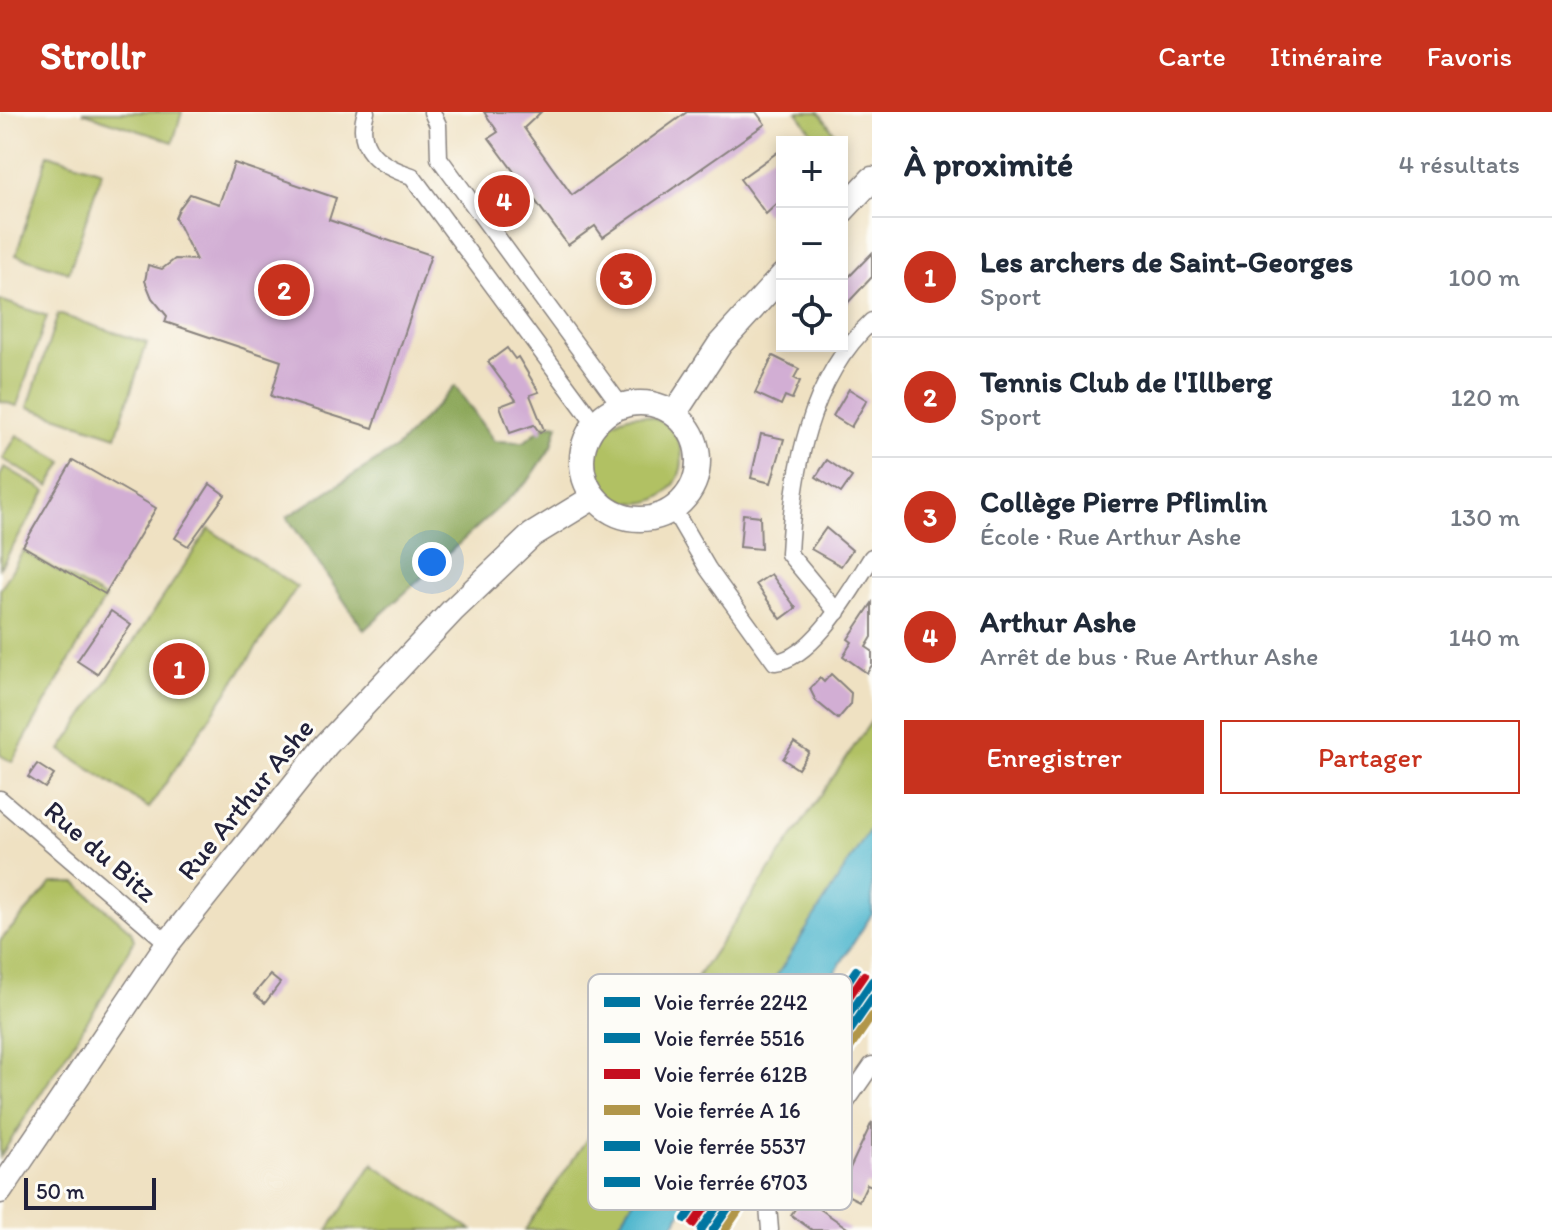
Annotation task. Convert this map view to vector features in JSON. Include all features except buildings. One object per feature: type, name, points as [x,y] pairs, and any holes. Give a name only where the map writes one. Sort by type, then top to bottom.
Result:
[{"type":"main road","points":[[845,208],[872,179]]},
{"type":"main road","points":[[674,414],[720,344],[778,280]]},
{"type":"main road","points":[[648,404],[674,414],[688,429],[698,456],[694,480],[673,509],[647,519],[615,514],[594,497],[582,471],[582,456],[595,424],[621,406],[648,404]]},
{"type":"main road","name":"Rue Arthur Ashe","points":[[0,1191],[168,943],[326,745],[453,610],[532,535],[594,497]]},
{"type":"street","points":[[366,112],[362,135],[369,153],[387,168],[412,176],[595,424]]},
{"type":"street","points":[[432,112],[438,125],[439,158],[621,406]]},
{"type":"street","points":[[837,612],[789,554],[792,494],[814,406],[857,335],[872,321]]},
{"type":"street","points":[[673,509],[708,569],[775,662],[795,656],[837,612],[872,557]]},
{"type":"street","name":"Rue du Bitz","points":[[0,799],[168,943]]},
{"type":"street","points":[[852,1093],[870,1066]]},
{"type":"street","points":[[768,1210],[770,1230]]},
{"type":"green space","points":[[82,112],[182,112],[173,142]]},
{"type":"green space","points":[[797,112],[819,112],[837,136],[815,136]]},
{"type":"green space","points":[[48,154],[102,171],[69,272],[16,255]]},
{"type":"green space","points":[[0,300],[47,316],[17,406],[0,401]]},
{"type":"green space","points":[[58,314],[147,343],[116,436],[28,407]]},
{"type":"green space","points":[[455,386],[494,441],[524,442],[545,425],[558,424],[552,446],[529,480],[364,630],[287,517],[396,448]]},
{"type":"green space","points":[[638,415],[655,418],[669,428],[679,442],[682,459],[679,476],[669,490],[655,500],[638,503],[621,500],[607,490],[597,476],[594,459],[597,442],[607,428],[621,418]]},
{"type":"green space","points":[[17,435],[63,462],[49,486],[3,459]]},
{"type":"green space","points":[[5,467],[46,491],[0,568],[0,476]]},
{"type":"green space","points":[[209,529],[297,587],[149,808],[61,750]]},
{"type":"green space","points":[[23,551],[105,598],[12,762],[0,755],[0,590]]},
{"type":"green space","points":[[872,720],[872,827],[778,974],[699,974]]},
{"type":"green space","points":[[52,883],[76,883],[131,931],[134,940],[102,998],[0,1157],[0,941]]},
{"type":"green space","points":[[588,1137],[588,1210],[628,1210],[615,1230],[525,1230]]},
{"type":"green space","points":[[373,1164],[472,1230],[328,1230]]},
{"type":"water","points":[[872,826],[872,914],[834,974],[778,974]]},
{"type":"water","points":[[628,1210],[683,1210],[670,1230],[615,1230]]},
{"type":"rail line","name":"6703","points":[[852,976],[856,970]]},
{"type":"rail line","name":"612B","points":[[852,992],[864,975]]},
{"type":"rail line","name":"2242","points":[[852,1010],[872,981]]},
{"type":"rail line","name":"5537","points":[[852,1027],[872,998]]},
{"type":"rail line","name":"5516","points":[[852,1028],[872,999]]},
{"type":"rail line","name":"6703","points":[[685,1219],[691,1210]]},
{"type":"rail line","name":"612B","points":[[693,1224],[703,1210]]},
{"type":"rail line","name":"2242","points":[[701,1230],[715,1210]]},
{"type":"rail line","name":"5516","points":[[713,1230],[727,1210]]},
{"type":"rail line","name":"5537","points":[[713,1230],[727,1210]]},
{"type":"transit line","points":[[852,1045],[872,1016]]},
{"type":"transit line","points":[[725,1230],[739,1210]]},
{"type":"place","name":"Arthur Ashe","points":[[504,201]]},
{"type":"place","name":"Collège Pierre Pflimlin","points":[[626,279]]},
{"type":"place","name":"Tennis Club de l'Illberg","points":[[284,290]]},
{"type":"place","name":"Les archers de Saint-Georges","points":[[179,669]]}]
